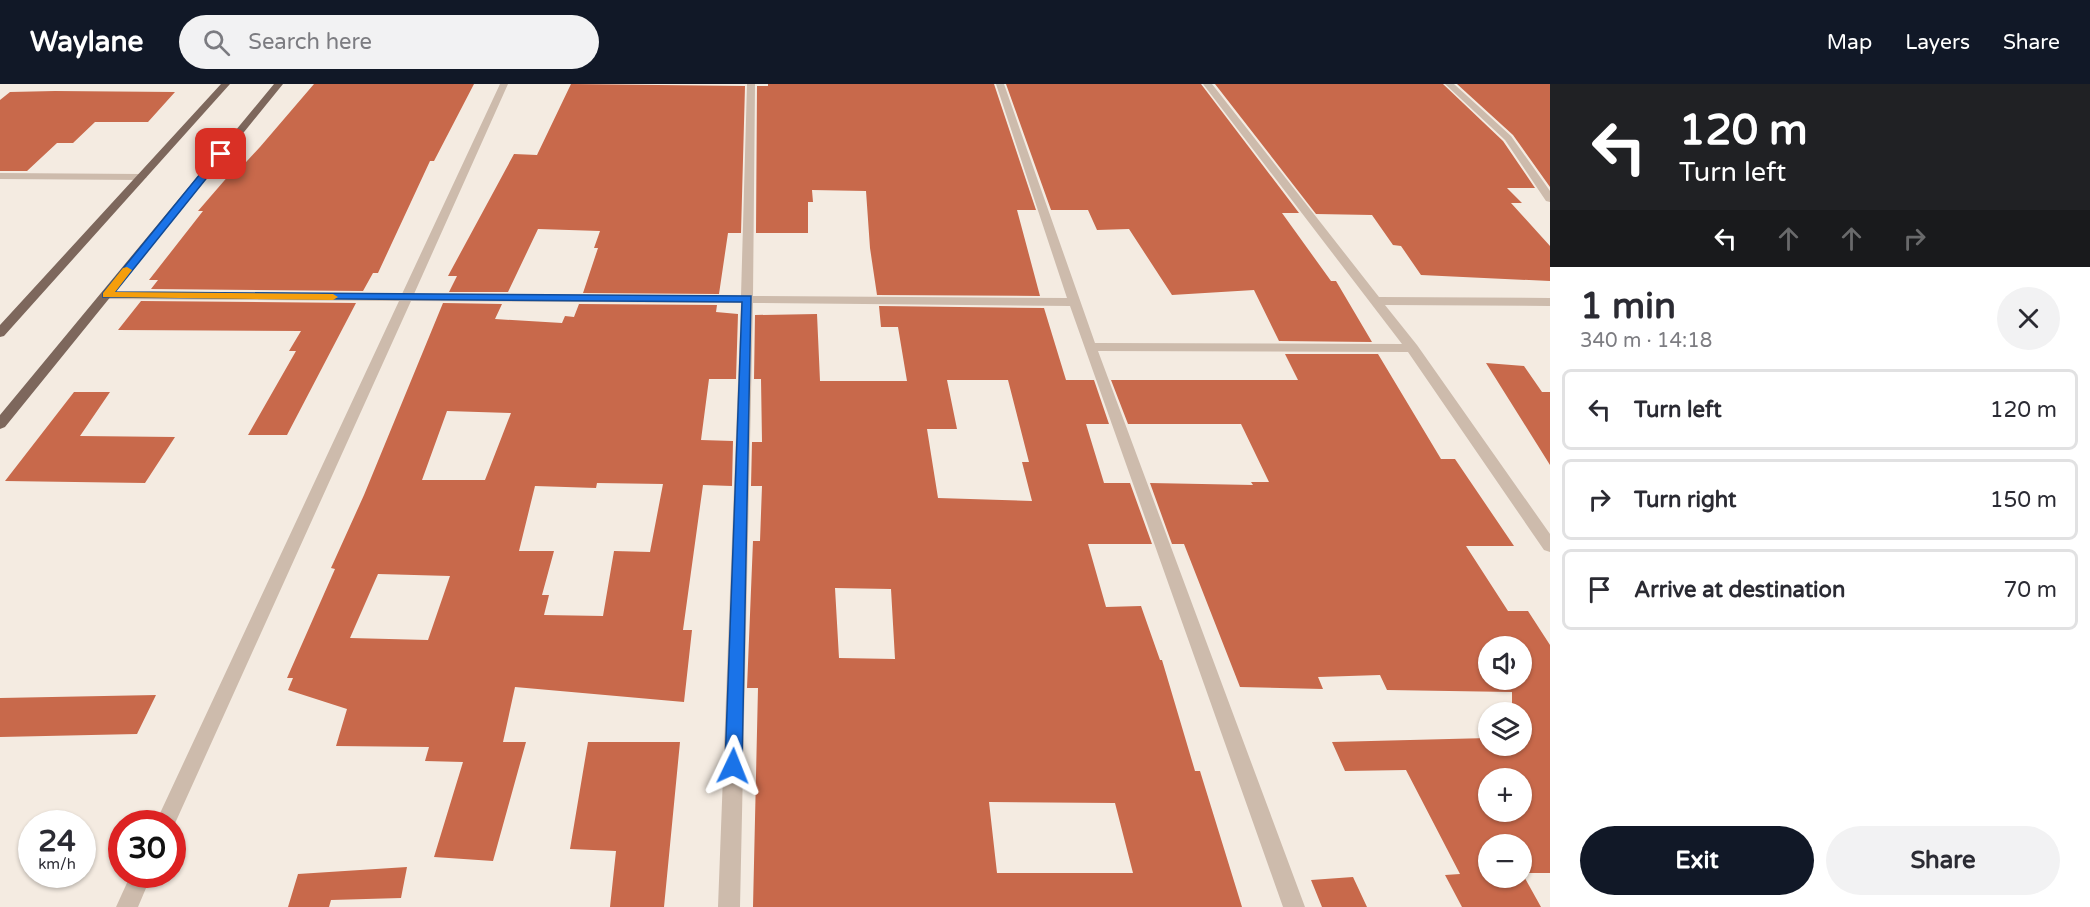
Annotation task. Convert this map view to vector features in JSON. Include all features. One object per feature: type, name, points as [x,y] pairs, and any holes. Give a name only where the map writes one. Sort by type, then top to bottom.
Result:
[{"type":"main road","points":[[0,333],[226,84]]},
{"type":"main road","points":[[0,424],[279,84]]},
{"type":"street","points":[[171,810],[504,84]]},
{"type":"street","points":[[729,907],[747,298],[750,84]]},
{"type":"street","points":[[1000,84],[1090,347],[1293,907]]},
{"type":"street","points":[[1207,84],[1412,348],[1550,546]]},
{"type":"street","points":[[1449,84],[1508,138],[1550,199]]},
{"type":"street","points":[[0,176],[142,177]]},
{"type":"street","points":[[106,295],[1075,302]]},
{"type":"street","points":[[1375,300],[1550,302]]},
{"type":"street","points":[[1090,347],[1412,348]]},
{"type":"street","points":[[127,907],[136,888]]},
{"type":"building","points":[[314,84],[474,84],[434,161],[430,161],[378,273],[373,273],[363,291],[151,289],[158,280],[149,280],[203,211],[198,211],[230,174],[235,174],[260,147]]},
{"type":"building","points":[[571,84],[745,86],[741,233],[728,233],[719,294],[583,293],[598,248],[594,248],[600,231],[538,229],[508,292],[449,292],[457,276],[448,276],[514,154],[537,155]]},
{"type":"building","points":[[768,84],[994,84],[1036,210],[1017,210],[1040,296],[877,295],[870,248],[866,191],[812,190],[813,202],[808,202],[808,233],[756,233],[757,86],[768,86]]},
{"type":"building","points":[[1006,84],[1201,84],[1299,213],[1282,213],[1331,281],[1336,281],[1372,342],[1279,341],[1254,290],[1172,295],[1129,229],[1097,230],[1088,210],[1051,210]]},
{"type":"building","points":[[1215,84],[1443,84],[1503,141],[1535,188],[1507,188],[1522,203],[1511,203],[1550,246],[1550,281],[1421,275],[1401,246],[1393,245],[1372,215],[1316,214]]},
{"type":"building","points":[[1457,84],[1550,84],[1550,187],[1513,135]]},
{"type":"building","points":[[10,92],[175,92],[148,122],[95,122],[73,143],[57,143],[27,171],[0,171],[0,100]]},
{"type":"building","points":[[141,301],[356,303],[287,435],[248,435],[296,351],[289,351],[301,331],[118,330]]},
{"type":"building","points":[[443,303],[502,304],[495,319],[562,323],[565,316],[574,317],[579,304],[717,305],[716,312],[738,314],[736,379],[709,379],[701,440],[733,441],[732,486],[703,485],[683,630],[692,630],[684,702],[515,687],[503,742],[526,742],[493,861],[434,857],[463,762],[425,761],[429,747],[336,746],[347,709],[288,690],[293,678],[287,678],[335,569],[331,568],[364,495]],"holes":[[[447,411],[511,413],[485,480],[422,480]],[[597,483],[663,484],[650,552],[614,551],[603,616],[544,615],[549,595],[542,595],[554,551],[519,551],[535,486],[596,488]],[[378,574],[450,576],[428,640],[350,638]]]},
{"type":"building","points":[[879,306],[1044,308],[1066,380],[1094,380],[1109,424],[1086,424],[1104,483],[1130,483],[1152,544],[1088,544],[1106,607],[1141,606],[1160,660],[1162,660],[1195,771],[1200,771],[1242,907],[753,907],[758,688],[747,688],[753,541],[760,541],[762,486],[751,486],[752,442],[762,442],[761,379],[754,379],[755,315],[817,314],[820,381],[907,381],[898,327],[881,327]],"holes":[[[947,380],[1008,380],[1029,462],[1022,462],[1032,501],[938,498],[927,429],[957,429]],[[835,588],[891,589],[895,659],[839,658]],[[989,802],[1115,803],[1133,873],[997,873]]]},
{"type":"building","points":[[1285,354],[1378,354],[1441,459],[1455,459],[1514,546],[1466,546],[1508,611],[1528,611],[1550,645],[1550,873],[1532,873],[1532,834],[1478,834],[1478,888],[1530,888],[1541,907],[1462,907],[1445,875],[1460,874],[1406,770],[1345,771],[1332,742],[1478,738],[1478,756],[1532,756],[1532,702],[1512,702],[1512,692],[1387,690],[1380,675],[1318,677],[1323,689],[1240,687],[1184,544],[1172,544],[1150,483],[1253,485],[1251,482],[1269,482],[1241,424],[1128,424],[1111,380],[1298,380]]},
{"type":"building","points":[[1486,363],[1524,366],[1542,392],[1550,392],[1550,465]]},
{"type":"building","points":[[74,392],[110,392],[80,436],[175,437],[145,483],[5,481]]},
{"type":"building","points":[[156,695],[137,734],[0,737],[0,698]]},
{"type":"building","points":[[588,742],[680,742],[664,907],[610,907],[616,851],[570,849]]},
{"type":"building","points":[[407,867],[401,898],[331,900],[329,907],[288,907],[298,874]]},
{"type":"building","points":[[1353,877],[1367,907],[1322,907],[1311,880]]},
{"type":"slow traffic","points":[[127,270],[106,295],[333,297]]},
{"type":"route","points":[[221,154],[106,295],[747,298],[733,766]]}]
